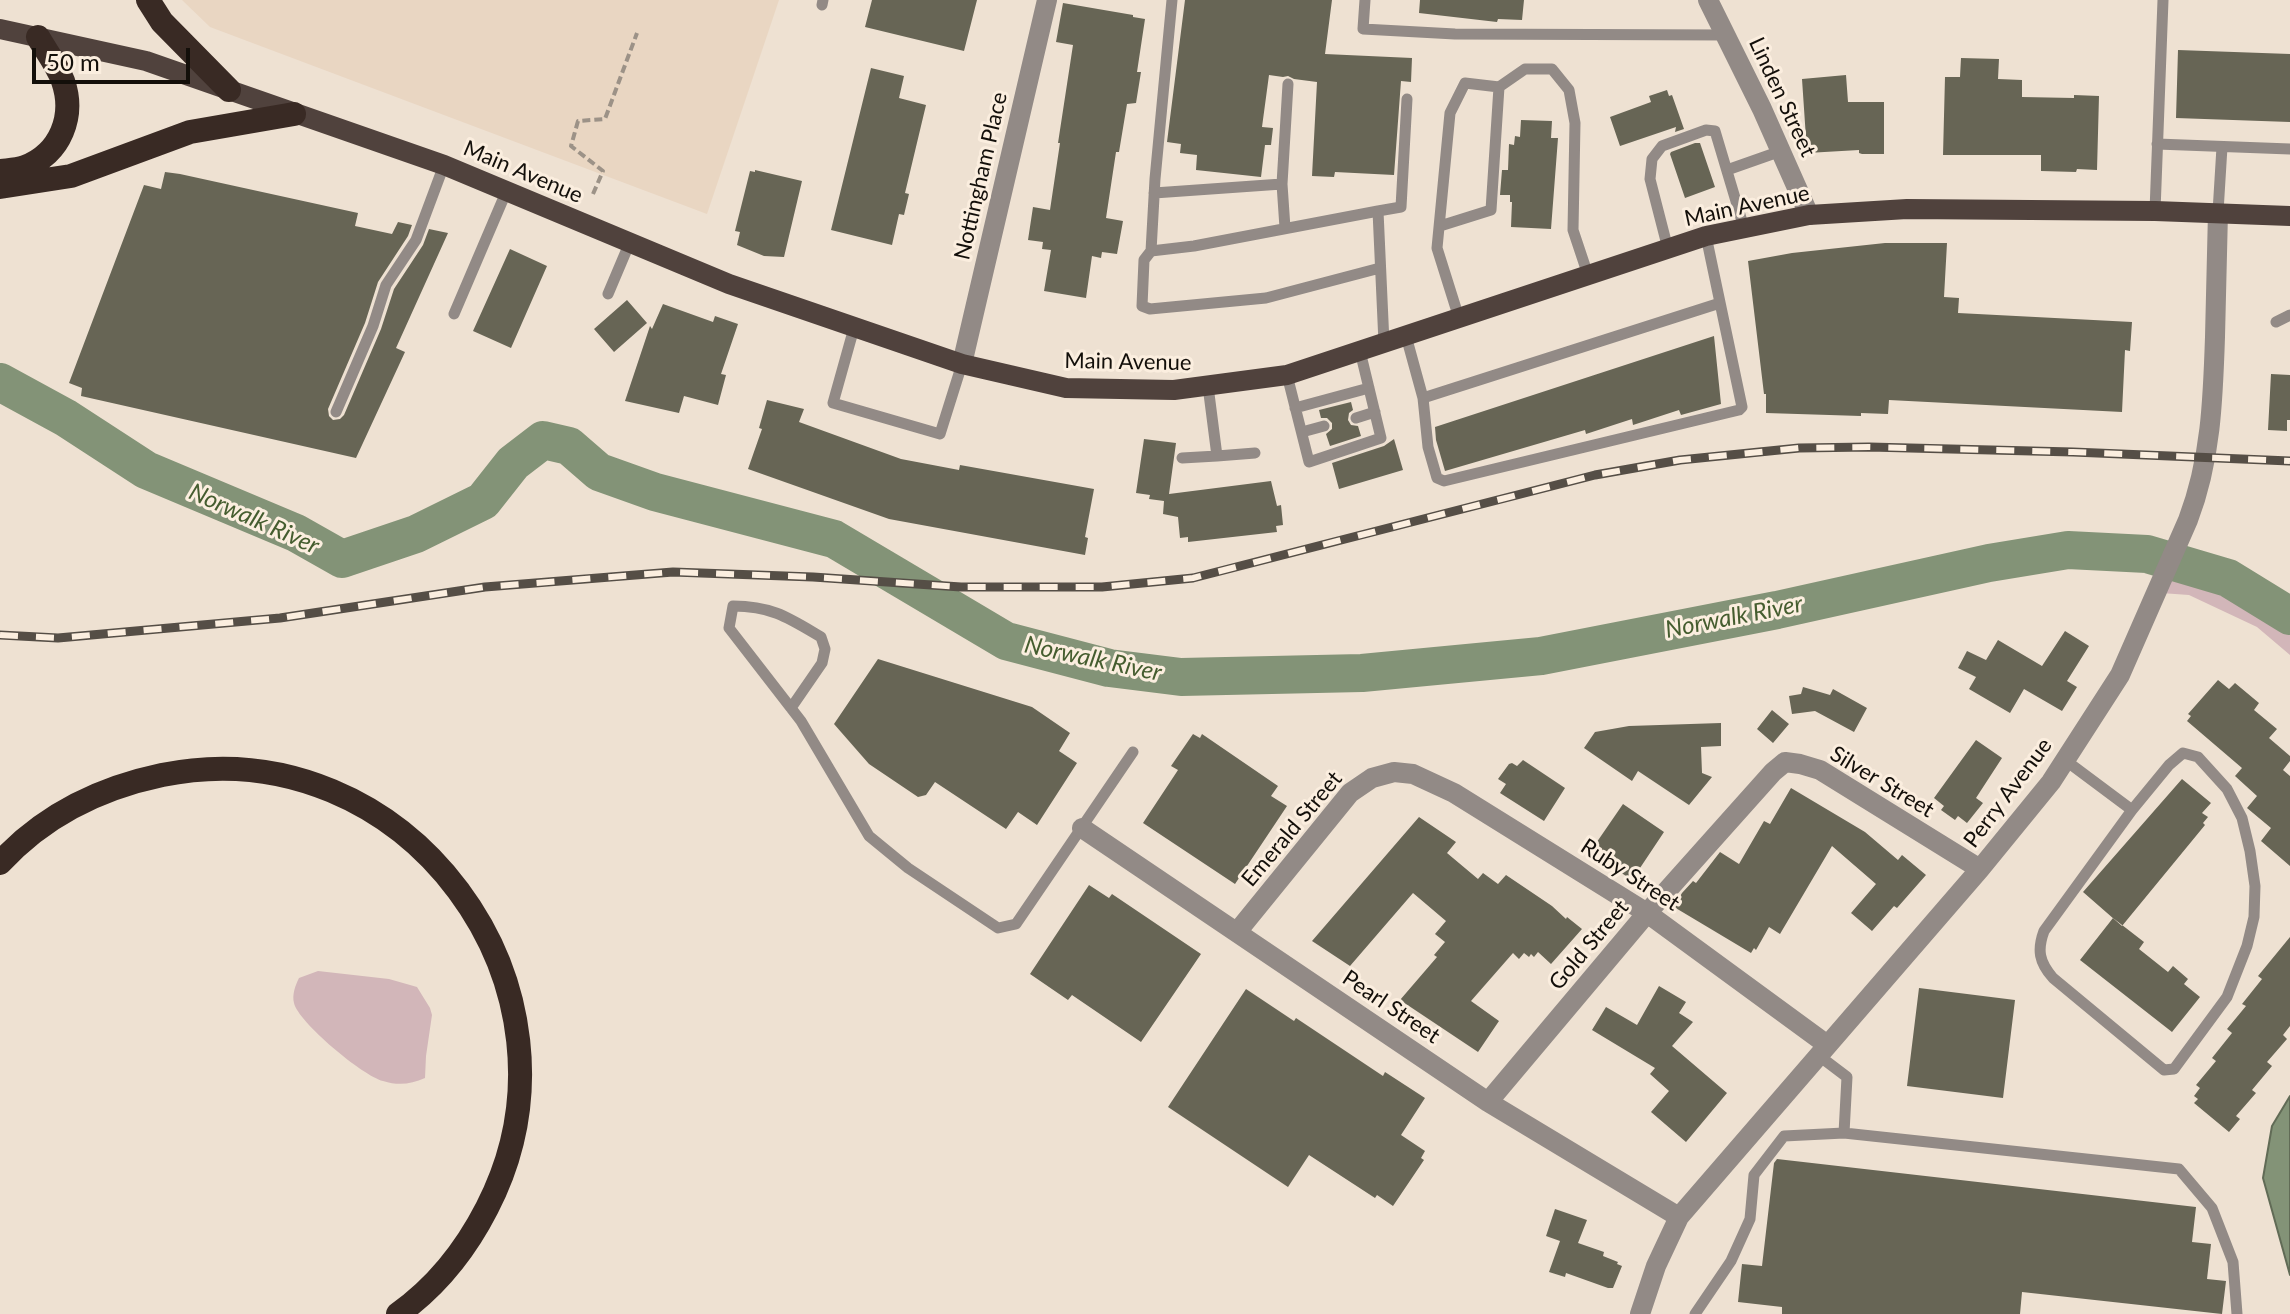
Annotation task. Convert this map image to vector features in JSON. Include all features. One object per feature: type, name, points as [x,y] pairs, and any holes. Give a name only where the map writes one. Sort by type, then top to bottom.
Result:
[{"type":"highway","points":[[148,0],[162,22],[229,90]]},
{"type":"highway","points":[[0,171],[22,168],[43,158],[59,141],[66,120],[68,98],[62,77],[38,37]]},
{"type":"highway","points":[[0,187],[71,176],[190,132],[294,114]]},
{"type":"highway","points":[[0,863],[31,833],[83,800],[113,788],[172,773],[228,769],[286,777],[314,784],[341,796],[396,827],[446,874],[468,902],[485,932],[509,990],[519,1044],[518,1104],[507,1162],[481,1221],[449,1267],[398,1314]]},
{"type":"main road","name":"Main Avenue","points":[[0,29],[146,61],[444,165],[729,284],[962,364],[1066,388],[1174,390],[1287,375],[1706,236],[1809,215],[1907,209],[2218,212],[2290,216]]},
{"type":"street","name":"Nottingham Place","points":[[962,364],[1047,0]]},
{"type":"street","name":"Linden Street","points":[[1708,0],[1809,215]]},
{"type":"street","name":"Perry Avenue","points":[[1644,1313],[1656,1266],[1679,1217],[1980,869],[2051,782],[2120,675],[2188,520],[2207,457],[2213,401],[2218,212]]},
{"type":"street","name":"Gold Street","points":[[1488,1102],[1647,913],[1773,772],[1785,762],[1800,764]]},
{"type":"street","name":"Silver Street","points":[[1800,764],[1820,770],[1980,869]]},
{"type":"street","name":"Ruby Street","points":[[1394,772],[1413,774],[1454,793],[1647,913],[1822,1050]]},
{"type":"street","name":"Emerald Street","points":[[1237,932],[1350,793],[1372,778],[1394,772]]},
{"type":"street","name":"Pearl Street","points":[[1082,828],[1488,1102],[1679,1217]]},
{"type":"lane","points":[[1172,0],[1151,251],[1144,260],[1142,306],[1150,309],[1266,298],[1380,268]]},
{"type":"lane","points":[[1365,0],[1363,29],[1455,34],[1726,35]]},
{"type":"lane","points":[[2155,211],[2163,0]]},
{"type":"lane","points":[[1459,318],[1437,248],[1450,113],[1465,83],[1499,87],[1525,69],[1552,69],[1569,90],[1575,123],[1573,230],[1588,275]]},
{"type":"lane","points":[[1285,228],[1282,184],[1288,84]]},
{"type":"lane","points":[[1440,226],[1491,210],[1499,87]]},
{"type":"lane","points":[[1151,251],[1194,246],[1401,207],[1407,99]]},
{"type":"lane","points":[[1668,249],[1650,179],[1652,159],[1662,146],[1706,130],[1715,131],[1744,228]]},
{"type":"lane","points":[[2157,144],[2290,149]]},
{"type":"lane","points":[[2218,212],[2222,147]]},
{"type":"lane","points":[[1727,170],[1781,151]]},
{"type":"lane","points":[[336,412],[373,326],[386,285],[416,240],[444,165]]},
{"type":"lane","points":[[1154,193],[1282,184]]},
{"type":"lane","points":[[454,314],[507,190]]},
{"type":"lane","points":[[1378,211],[1384,343]]},
{"type":"lane","points":[[1406,336],[1423,398],[1428,447],[1437,478],[1444,481],[1739,410],[1742,407],[1706,236]]},
{"type":"lane","points":[[608,294],[630,242]]},
{"type":"lane","points":[[1423,398],[1720,303]]},
{"type":"lane","points":[[2276,322],[2290,315]]},
{"type":"lane","points":[[854,328],[833,403],[940,434],[962,364]]},
{"type":"lane","points":[[1287,375],[1309,462],[1381,438],[1360,351]]},
{"type":"lane","points":[[1208,386],[1217,456]]},
{"type":"lane","points":[[1295,408],[1369,388]]},
{"type":"lane","points":[[1356,418],[1375,412]]},
{"type":"lane","points":[[1302,432],[1324,426]]},
{"type":"lane","points":[[1182,458],[1255,453]]},
{"type":"lane","points":[[791,708],[822,663],[825,649],[821,637],[777,612],[754,606],[733,606],[729,628],[801,721],[869,836],[908,868],[998,928],[1016,924],[1133,752]]},
{"type":"lane","points":[[2183,753],[2198,757],[2227,789],[2242,818],[2250,851],[2255,886],[2254,917],[2247,946],[2227,997],[2174,1069],[2164,1070],[2053,978],[2040,959],[2038,949],[2044,931],[2132,810],[2169,765],[2183,753]]},
{"type":"lane","points":[[2065,760],[2132,810]]},
{"type":"lane","points":[[1822,1050],[1847,1077],[1844,1133]]},
{"type":"lane","points":[[1695,1314],[1731,1261],[1750,1219],[1754,1175],[1784,1136],[1844,1133],[2179,1169],[2212,1208],[2233,1262],[2237,1314]]},
{"type":"path","points":[[593,194],[603,171],[571,146],[574,135],[578,121],[605,119],[637,33]]},
{"type":"shaded area","points":[[182,0],[779,0],[707,214],[210,27]]},
{"type":"shaded area","points":[[2155,573],[2194,576],[2268,611],[2290,630],[2290,655],[2257,627],[2189,595],[2147,592]]},
{"type":"shaded area","points":[[318,971],[389,979],[417,987],[432,1015],[425,1078],[405,1084],[383,1081],[361,1069],[319,1035],[298,1012],[293,997],[299,978]]},
{"type":"shaded area","points":[[2290,1096],[2290,1275],[2263,1178],[2272,1126]]},
{"type":"building","points":[[872,0],[977,0],[964,51],[865,27]]},
{"type":"building","points":[[1185,0],[1332,0],[1325,54],[1412,58],[1411,82],[1401,81],[1394,175],[1335,172],[1334,177],[1312,176],[1317,82],[1269,75],[1262,127],[1273,128],[1271,145],[1265,145],[1261,177],[1196,170],[1197,155],[1180,153],[1181,144],[1167,142]]},
{"type":"building","points":[[1420,0],[1524,0],[1522,20],[1498,19],[1497,22],[1419,13]]},
{"type":"building","points":[[1063,3],[1145,19],[1136,103],[1127,104],[1106,218],[1123,221],[1117,254],[1102,252],[1101,258],[1092,256],[1086,298],[1044,291],[1051,250],[1042,249],[1043,242],[1028,240],[1033,207],[1050,210],[1060,143],[1073,45],[1056,42]]},
{"type":"building","points":[[2178,50],[2290,54],[2290,122],[2176,118]]},
{"type":"building","points":[[1961,58],[1999,59],[1998,79],[2022,80],[2022,97],[2099,96],[2097,170],[2041,171],[2041,155],[1943,155],[1945,77],[1960,77]]},
{"type":"building","points":[[871,68],[904,76],[899,98],[926,105],[905,193],[909,194],[904,215],[899,214],[892,245],[831,230]]},
{"type":"building","points":[[1846,75],[1848,102],[1884,102],[1884,154],[1862,154],[1859,150],[1807,153],[1802,79]]},
{"type":"building","points":[[1667,90],[1669,96],[1672,95],[1684,129],[1675,132],[1676,127],[1620,146],[1610,117],[1651,102],[1649,96]]},
{"type":"building","points":[[1521,120],[1552,121],[1551,138],[1558,138],[1551,229],[1511,227],[1510,195],[1500,195],[1502,170],[1508,170],[1509,144],[1514,145],[1515,136],[1520,137]]},
{"type":"building","points":[[1700,143],[1715,187],[1685,198],[1670,154]]},
{"type":"building","points":[[750,171],[802,181],[784,257],[764,256],[737,245],[740,232],[735,231]]},
{"type":"building","points":[[165,172],[358,213],[355,226],[392,234],[398,222],[412,225],[378,282],[365,323],[328,409],[333,420],[344,415],[381,329],[394,289],[423,245],[429,229],[448,233],[396,348],[405,352],[356,458],[81,396],[82,388],[69,383],[144,185],[161,189]]},
{"type":"building","points":[[1885,243],[1947,243],[1944,297],[1959,298],[1958,313],[2132,322],[2130,351],[2125,350],[2122,412],[1889,400],[1888,414],[1766,413],[1748,261]]},
{"type":"building","points":[[510,249],[547,266],[511,348],[473,331]]},
{"type":"building","points":[[627,300],[647,323],[614,352],[594,329]]},
{"type":"building","points":[[663,304],[713,322],[715,316],[738,324],[721,374],[726,375],[718,405],[684,396],[679,413],[625,401],[650,326],[652,329]]},
{"type":"building","points":[[1714,336],[1721,404],[1681,415],[1679,410],[1633,425],[1632,419],[1586,434],[1585,430],[1445,471],[1435,427]]},
{"type":"building","points":[[2271,374],[2290,375],[2290,420],[2287,420],[2287,431],[2268,430]]},
{"type":"building","points":[[767,400],[804,409],[799,422],[901,459],[959,470],[960,465],[1094,489],[1085,537],[1088,538],[1085,555],[889,519],[748,469],[762,429],[759,428]]},
{"type":"building","points":[[1351,402],[1353,410],[1348,420],[1351,425],[1358,426],[1361,436],[1330,446],[1326,434],[1332,429],[1332,423],[1327,418],[1321,418],[1319,410]]},
{"type":"building","points":[[1144,439],[1176,443],[1169,494],[1271,481],[1277,506],[1281,505],[1283,525],[1276,526],[1277,532],[1188,542],[1188,537],[1180,538],[1178,517],[1163,514],[1164,501],[1136,493]]},
{"type":"building","points":[[1394,439],[1403,470],[1339,489],[1332,463],[1384,446]]},
{"type":"building","points":[[2065,631],[2089,646],[2067,681],[2077,687],[2062,711],[2024,689],[2010,713],[1969,689],[1976,677],[1958,668],[1967,651],[1986,660],[1998,640],[2042,666]]},
{"type":"building","points":[[878,659],[1032,707],[1070,733],[1059,751],[1077,763],[1037,825],[1018,812],[1006,829],[935,782],[926,795],[918,797],[869,764],[834,724]]},
{"type":"building","points":[[2218,680],[2229,689],[2235,683],[2259,703],[2254,710],[2277,729],[2269,738],[2290,756],[2283,770],[2290,776],[2290,866],[2261,841],[2271,828],[2247,808],[2257,796],[2235,776],[2242,768],[2187,721],[2191,716],[2188,714]]},
{"type":"building","points":[[1803,687],[1830,695],[1833,689],[1867,708],[1854,732],[1815,711],[1792,714],[1789,696],[1801,694]]},
{"type":"building","points":[[1772,710],[1789,724],[1773,743],[1757,729]]},
{"type":"building","points":[[1721,723],[1721,746],[1701,747],[1702,773],[1712,777],[1689,805],[1638,771],[1632,781],[1584,748],[1595,732],[1629,726]]},
{"type":"building","points":[[1193,734],[1200,738],[1202,734],[1278,786],[1271,796],[1287,806],[1235,884],[1143,823],[1178,770],[1171,766]]},
{"type":"building","points":[[1976,740],[2002,758],[1976,798],[1983,803],[1967,823],[1958,816],[1955,820],[1941,810],[1944,806],[1934,798]]},
{"type":"building","points":[[1523,760],[1565,788],[1544,821],[1500,793],[1506,784],[1498,779],[1509,764],[1517,766]]},
{"type":"building","points":[[2182,779],[2211,803],[2202,813],[2208,817],[2203,823],[2205,825],[2122,926],[2083,892]]},
{"type":"building","points":[[1791,788],[1865,832],[1898,860],[1902,855],[1926,875],[1872,931],[1851,913],[1876,884],[1832,846],[1780,934],[1769,927],[1756,950],[1754,948],[1751,953],[1674,907],[1682,893],[1693,881],[1696,883],[1720,852],[1739,864],[1764,821],[1770,824]]},
{"type":"building","points":[[1623,804],[1664,832],[1632,880],[1590,852]]},
{"type":"building","points":[[1419,817],[1456,842],[1447,853],[1478,879],[1483,873],[1498,884],[1506,875],[1582,929],[1551,964],[1538,952],[1534,957],[1524,953],[1519,959],[1513,953],[1471,1001],[1499,1021],[1478,1052],[1400,1000],[1437,957],[1434,955],[1445,942],[1435,934],[1446,921],[1413,893],[1350,966],[1312,941]]},
{"type":"building","points":[[1089,885],[1109,898],[1112,894],[1201,954],[1141,1042],[1072,995],[1068,1000],[1030,974]]},
{"type":"building","points":[[2113,918],[2144,942],[2139,949],[2168,972],[2173,966],[2188,979],[2184,984],[2200,997],[2172,1032],[2080,960]]},
{"type":"building","points":[[2290,937],[2290,1026],[2283,1035],[2287,1039],[2267,1062],[2272,1066],[2252,1090],[2256,1093],[2236,1116],[2240,1119],[2229,1132],[2194,1103],[2198,1099],[2194,1096],[2200,1088],[2196,1085],[2216,1061],[2212,1058],[2232,1033],[2227,1029],[2262,979],[2258,976]]},
{"type":"building","points":[[1659,986],[1686,1002],[1679,1013],[1693,1022],[1672,1046],[1727,1093],[1686,1142],[1651,1112],[1669,1091],[1650,1074],[1655,1068],[1592,1030],[1606,1007],[1637,1025]]},
{"type":"building","points":[[1919,988],[2015,1000],[2003,1098],[1907,1086]]},
{"type":"building","points":[[1246,989],[1383,1076],[1385,1072],[1425,1098],[1401,1135],[1425,1151],[1421,1158],[1424,1160],[1393,1206],[1377,1195],[1375,1198],[1309,1155],[1288,1187],[1168,1107]]},
{"type":"building","points":[[1777,1159],[2196,1207],[2192,1242],[2211,1244],[2207,1279],[2226,1281],[2222,1314],[2022,1292],[2020,1314],[1782,1314],[1782,1307],[1738,1302],[1742,1264],[1762,1266],[1774,1163]]},
{"type":"building","points":[[1555,1209],[1587,1220],[1578,1243],[1604,1252],[1603,1256],[1622,1266],[1613,1288],[1566,1273],[1565,1277],[1549,1272],[1560,1241],[1546,1236]]},
{"type":"waterway","name":"Norwalk River","points":[[0,382],[66,418],[146,470],[296,533],[342,559],[416,534],[483,501],[513,463],[543,440],[569,446],[599,472],[655,492],[834,539],[1006,641],[1109,668],[1181,677],[1362,673],[1541,656],[1777,610],[1989,563],[2068,550],[2147,554],[2228,578],[2290,616]]},
{"type":"railway","points":[[0,635],[58,638],[280,618],[485,587],[673,572],[961,587],[1102,587],[1193,578],[1595,475],[1680,460],[1799,448],[2073,452],[2290,461]]}]
